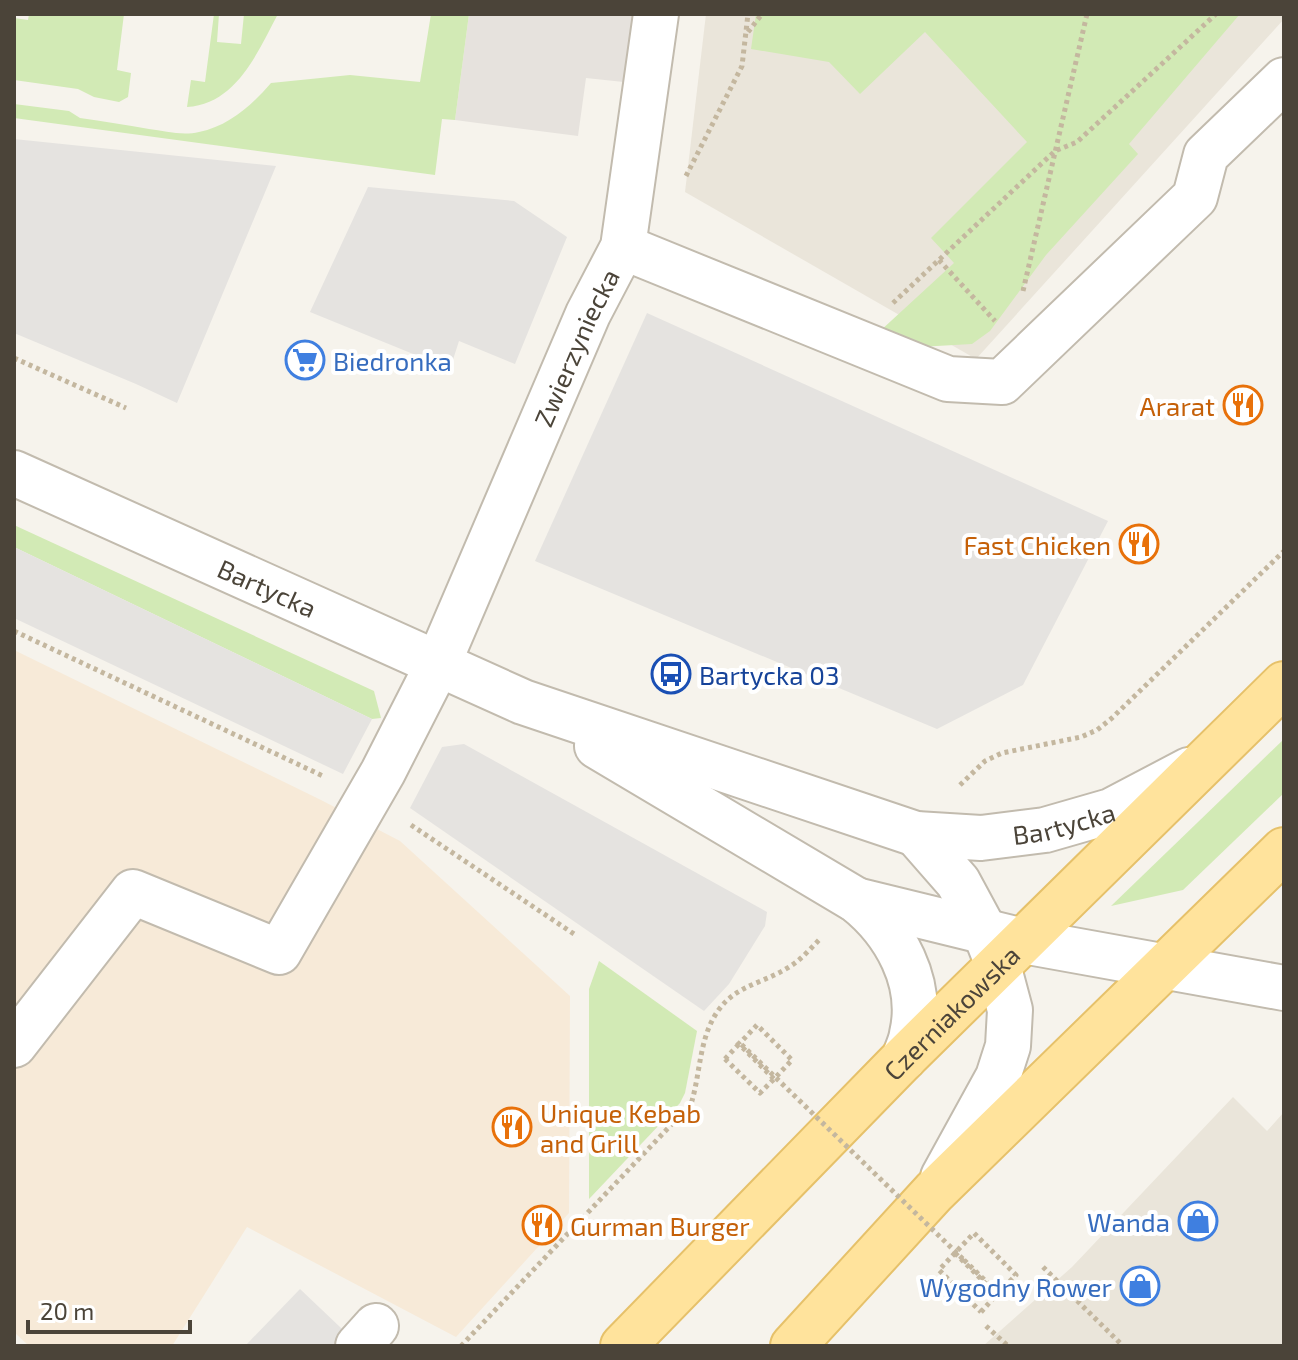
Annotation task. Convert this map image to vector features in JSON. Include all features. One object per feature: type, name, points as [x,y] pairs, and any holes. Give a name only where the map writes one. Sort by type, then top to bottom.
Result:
[{"type":"main road","name":"Czerniakowska","points":[[623,1346],[904,1058],[1002,946],[1202,764],[1284,684]]},
{"type":"main road","points":[[793,1346],[934,1192],[1284,850]]},
{"type":"street","name":"Zwierzyniecka","points":[[14,1045],[133,892],[279,952],[369,797],[438,664],[588,314],[623,247],[656,14]]},
{"type":"street","points":[[623,247],[948,379],[1002,382],[1195,197],[1206,155],[1284,80]]},
{"type":"street","name":"Bartycka","points":[[14,473],[523,702],[916,834],[981,838],[1045,830],[1111,811],[1202,764]]},
{"type":"street","name":"Bartycka","points":[[523,702],[856,900],[871,912],[898,948],[909,974],[914,1003],[913,1033],[904,1058]]},
{"type":"street","points":[[916,834],[958,882],[1002,946],[1010,1010],[1008,1046],[998,1077],[934,1192]]},
{"type":"street","name":"Bartycka","points":[[856,900],[1002,946],[1284,988]]},
{"type":"path","points":[[682,183],[742,66],[748,14]]},
{"type":"path","points":[[746,35],[762,14]]},
{"type":"path","points":[[1023,292],[1087,14]]},
{"type":"path","points":[[853,340],[1055,151],[1077,142],[1216,14]]},
{"type":"path","points":[[939,260],[1012,338],[1002,382]]},
{"type":"path","points":[[14,358],[126,408]]},
{"type":"path","points":[[957,788],[985,761],[1002,753],[1081,737],[1097,730],[1284,551]]},
{"type":"path","points":[[14,631],[369,797],[577,936]]},
{"type":"path","points":[[461,1346],[691,1104],[710,1026],[726,1002],[743,988],[789,967],[823,936]]},
{"type":"path","points":[[757,1025],[792,1060],[774,1079],[760,1093],[725,1059],[757,1025]]},
{"type":"path","points":[[738,1042],[774,1079]]},
{"type":"path","points":[[738,1042],[999,1296]]},
{"type":"path","points":[[974,1233],[1016,1275],[981,1312],[939,1270],[955,1253],[974,1233]]},
{"type":"path","points":[[955,1253],[999,1296]]},
{"type":"path","points":[[1043,1267],[1123,1346]]},
{"type":"path","points":[[986,1326],[1008,1346]]},
{"type":"shaded area","points":[[469,14],[642,14],[633,83],[586,78],[578,136],[455,120]]},
{"type":"shaded area","points":[[706,14],[1284,14],[1284,19],[976,359],[685,192]]},
{"type":"shaded area","points":[[14,139],[276,166],[177,403],[14,333]]},
{"type":"shaded area","points":[[368,187],[514,201],[567,237],[515,364],[459,341],[450,369],[310,312]]},
{"type":"shaded area","points":[[647,313],[1108,521],[1023,685],[937,729],[535,561]]},
{"type":"shaded area","points":[[14,547],[372,719],[343,774],[14,618]]},
{"type":"shaded area","points":[[14,650],[400,841],[570,996],[569,1213],[456,1337],[247,1227],[172,1346],[29,1346],[14,1332]]},
{"type":"shaded area","points":[[464,744],[767,912],[765,926],[729,984],[704,1011],[410,808],[442,747]]},
{"type":"shaded area","points":[[1233,1097],[1267,1131],[1284,1112],[1284,1346],[983,1346],[1072,1267]]},
{"type":"shaded area","points":[[300,1289],[360,1346],[245,1346]]},
{"type":"green space","points":[[29,14],[124,14],[117,70],[131,73],[128,97],[119,102],[94,97],[78,89],[14,80],[14,18],[28,20]]},
{"type":"green space","points":[[214,14],[219,14],[217,42],[241,44],[244,14],[278,14],[254,59],[232,86],[204,104],[187,107],[191,80],[205,82]]},
{"type":"green space","points":[[431,14],[469,14],[455,120],[442,119],[435,175],[14,118],[14,104],[69,111],[80,118],[174,133],[193,133],[230,120],[248,107],[271,83],[350,75],[420,82]]},
{"type":"green space","points":[[756,14],[1240,14],[1129,144],[1138,154],[1046,255],[990,331],[972,344],[919,347],[879,332],[954,263],[931,238],[1027,142],[925,32],[860,94],[829,62],[751,49]]},
{"type":"green space","points":[[14,525],[374,691],[381,718],[372,719],[14,547]]},
{"type":"green space","points":[[1284,739],[1284,793],[1183,890],[1111,906]]},
{"type":"green space","points":[[599,961],[697,1031],[685,1093],[680,1103],[589,1199],[589,989]]},
{"type":"place","name":"Biedronka","points":[[305,360]]},
{"type":"place","name":"Ararat","points":[[1243,405]]},
{"type":"place","name":"Fast Chicken","points":[[1139,544]]},
{"type":"place","name":"Bartycka 03","points":[[671,674]]},
{"type":"place","name":"Unique Kebab and Grill","points":[[512,1127]]},
{"type":"place","name":"Wanda","points":[[1198,1221]]},
{"type":"place","name":"Gurman Burger","points":[[542,1225]]},
{"type":"place","name":"Wygodny Rower","points":[[1140,1286]]}]
